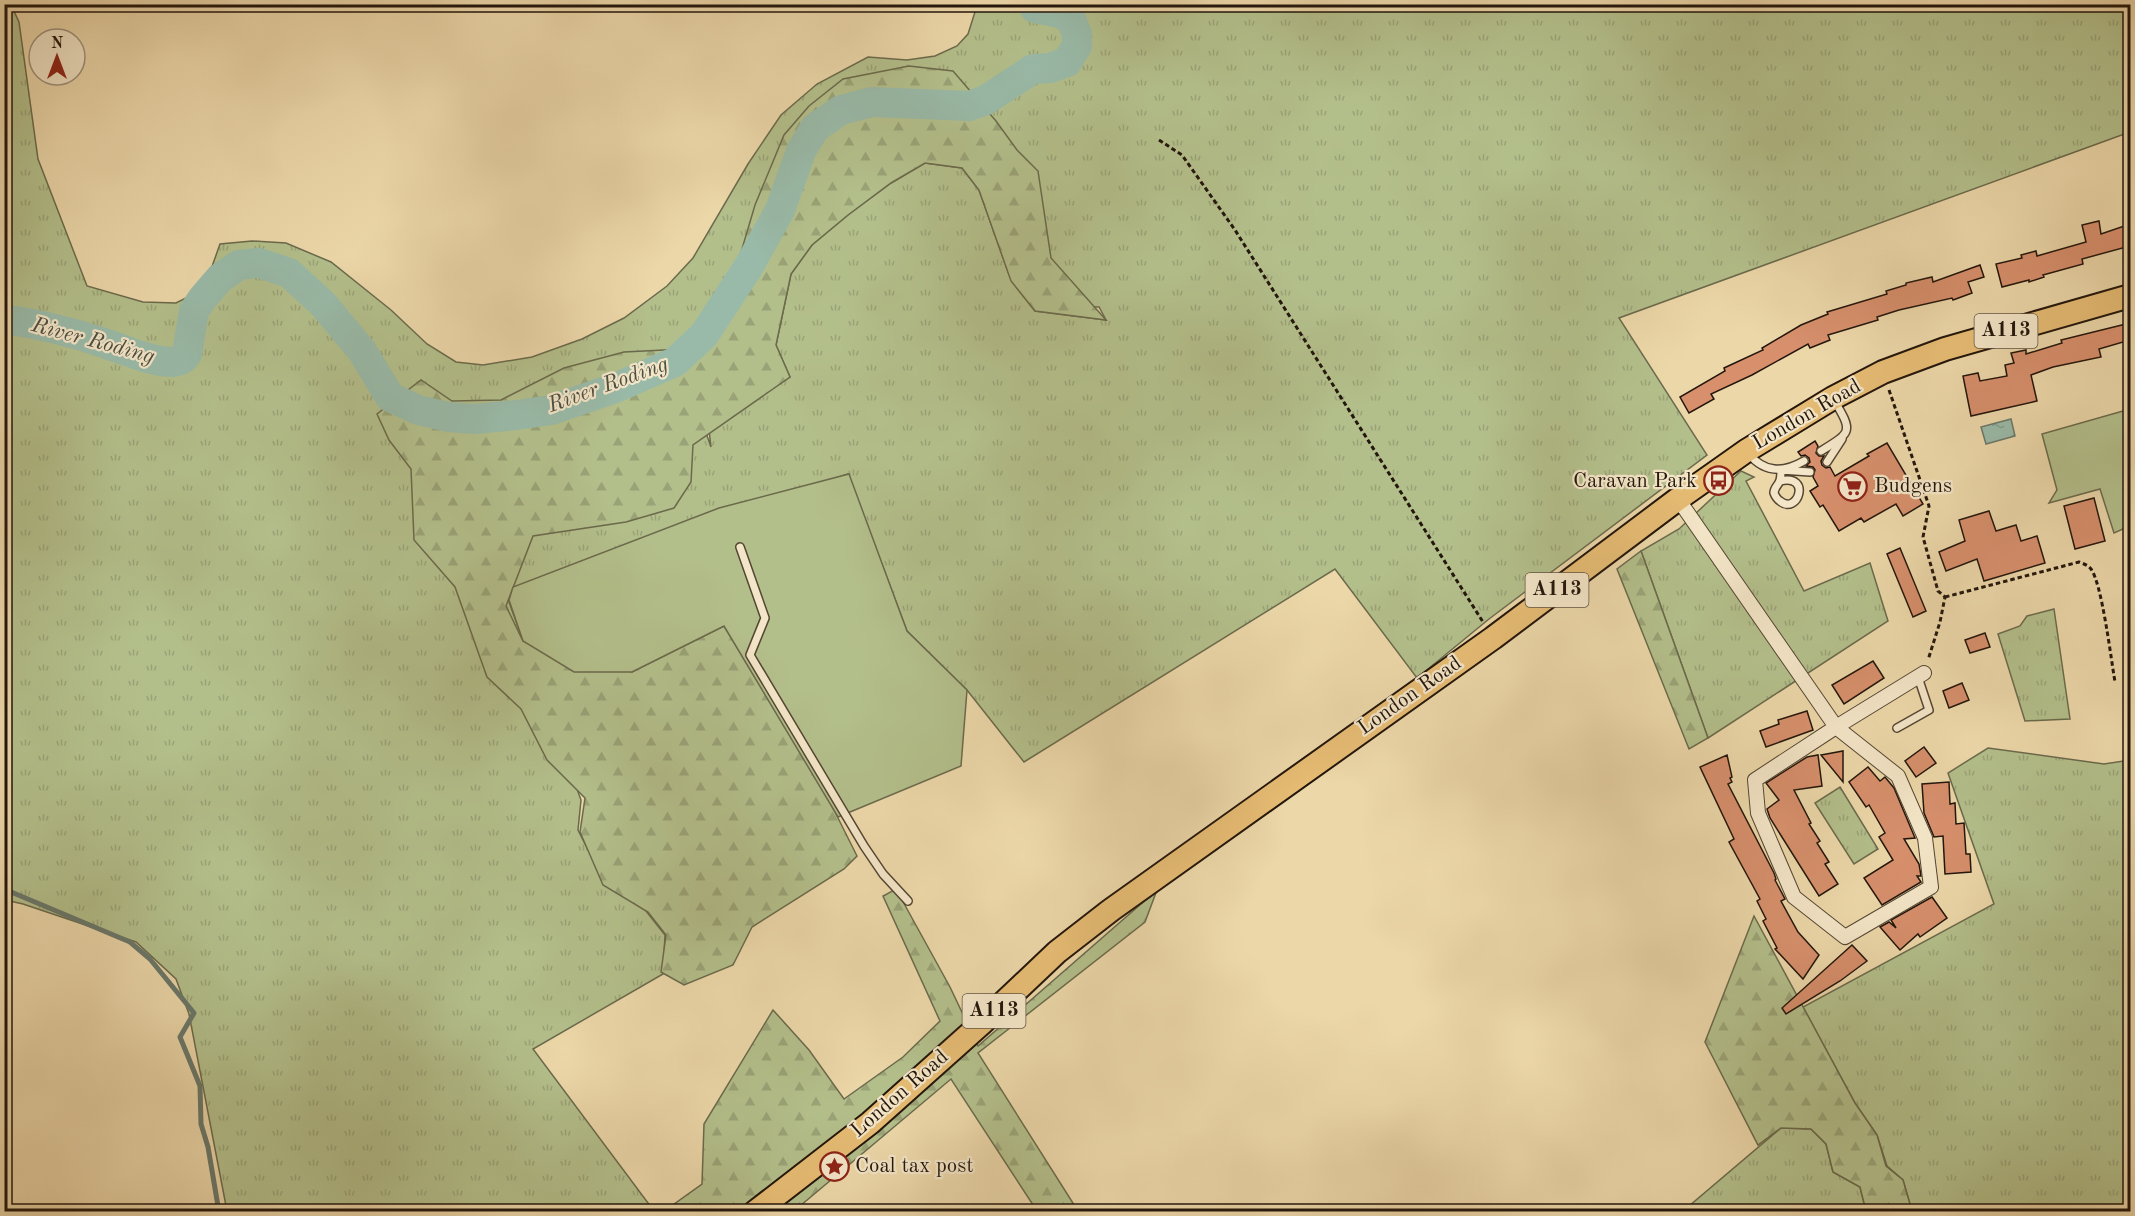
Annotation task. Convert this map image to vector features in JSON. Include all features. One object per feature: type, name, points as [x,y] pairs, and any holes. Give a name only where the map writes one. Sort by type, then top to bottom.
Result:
[{"type":"main road","name":"London Road","points":[[756,1211],[870,1123],[1057,952],[1111,910],[1493,638],[1678,499],[1746,451],[1833,398],[1883,372],[1945,349],[2130,296]]},
{"type":"street","points":[[1678,499],[1836,727],[1898,776],[1925,838],[1931,887],[1845,938],[1794,897],[1758,813],[1755,780],[1836,727],[1921,675]]},
{"type":"lane","points":[[1827,462],[1848,428],[1846,419],[1833,398]]},
{"type":"lane","points":[[1821,451],[1844,437]]},
{"type":"lane","points":[[1746,451],[1757,462],[1772,469],[1810,472]]},
{"type":"lane","points":[[1781,471],[1804,461]]},
{"type":"lane","points":[[1780,481],[1781,471]]},
{"type":"lane","points":[[740,548],[765,618],[750,655],[864,846],[883,874],[908,901]]},
{"type":"lane","points":[[1897,728],[1929,710],[1921,675]]},
{"type":"path","points":[[1159,141],[1182,155],[1235,230],[1493,638]]},
{"type":"path","points":[[1883,372],[1929,506],[1923,537],[1938,591],[1945,597]]},
{"type":"path","points":[[1945,597],[2079,562],[2087,565],[2092,570],[2098,588],[2115,682]]},
{"type":"path","points":[[1921,675],[1940,622],[1945,597]]},
{"type":"green space","points":[[5,5],[11,5],[19,22],[38,159],[87,286],[143,302],[176,303],[204,289],[220,244],[252,241],[286,243],[331,262],[391,310],[427,344],[456,362],[483,365],[532,357],[582,339],[624,318],[667,286],[693,258],[748,164],[781,115],[817,84],[868,57],[907,60],[935,56],[957,46],[968,34],[975,5],[2130,5],[2130,132],[1619,318],[1707,455],[1489,619],[1417,678],[1335,569],[1024,762],[967,690],[907,631],[848,474],[505,591],[581,800],[578,830],[605,883],[646,911],[665,935],[663,974],[533,1049],[654,1211],[227,1211],[189,1014],[176,979],[136,942],[5,900]],"holes":[[[922,140],[995,151],[1065,306],[1099,307],[1106,320],[1035,311],[1011,280],[979,190],[962,168],[925,163],[891,183],[848,215],[812,245],[791,274],[776,345],[790,377],[709,430],[711,447],[698,410],[829,185]]]},
{"type":"green space","points":[[909,66],[953,71],[996,121],[1017,150],[1038,171],[1051,258],[1106,320],[1035,311],[1011,281],[979,190],[962,168],[925,163],[891,183],[812,245],[791,274],[776,345],[790,377],[693,445],[691,482],[674,508],[626,522],[533,536],[506,606],[523,641],[632,672],[724,626],[828,798],[857,856],[844,869],[752,927],[733,965],[684,985],[661,972],[666,935],[648,912],[603,885],[580,832],[585,798],[547,760],[521,709],[487,677],[455,587],[414,540],[411,469],[389,440],[377,414],[421,380],[452,401],[501,400],[564,368],[624,352],[684,349],[734,276],[755,205],[784,135],[809,106],[843,79]]},
{"type":"green space","points":[[2130,409],[2130,554],[2125,528],[2114,533],[2100,489],[2049,503],[2057,490],[2042,434]]},
{"type":"green space","points":[[1741,471],[1754,477],[1746,481],[1804,591],[1870,563],[1888,621],[1708,738],[1641,551],[1679,529]]},
{"type":"green space","points":[[849,474],[907,631],[967,690],[961,766],[838,817],[724,626],[632,672],[574,672],[523,641],[509,600],[513,587],[719,508]]},
{"type":"green space","points":[[1641,551],[1708,738],[1689,749],[1617,569]]},
{"type":"green space","points":[[2054,609],[2070,719],[2025,721],[1998,634],[2020,626],[2027,616]]},
{"type":"green space","points":[[1988,748],[2104,764],[2130,760],[2130,1211],[1912,1211],[1903,1180],[1887,1166],[1877,1135],[1855,1103],[1803,1007],[1994,904],[1948,773]]},
{"type":"green space","points":[[1840,787],[1878,849],[1854,864],[1815,803]]},
{"type":"green space","points":[[896,889],[950,987],[978,1046],[1157,890],[1145,922],[978,1053],[1078,1211],[1037,1211],[951,1079],[794,1211],[663,1212],[702,1184],[704,1124],[773,1010],[809,1050],[844,1099],[903,1057],[940,1021],[883,896]]},
{"type":"green space","points":[[1754,916],[1855,1103],[1877,1135],[1886,1166],[1903,1180],[1912,1211],[1866,1211],[1860,1187],[1833,1172],[1826,1144],[1811,1129],[1781,1128],[1758,1145],[1705,1042]]},
{"type":"green space","points":[[1781,1128],[1811,1129],[1826,1144],[1833,1172],[1860,1187],[1866,1211],[1682,1212]]},
{"type":"water","points":[[2011,419],[2015,436],[1986,444],[1981,427]]},
{"type":"building","points":[[2099,221],[2101,234],[2130,224],[2130,246],[2082,259],[2083,264],[2043,275],[2044,277],[2029,282],[2029,280],[2002,287],[1996,264],[2022,258],[2021,255],[2036,251],[2037,256],[2086,242],[2082,225]]},
{"type":"building","points":[[1980,265],[1984,277],[1968,282],[1972,293],[1953,300],[1952,298],[1899,310],[1877,317],[1878,320],[1828,335],[1830,340],[1810,348],[1808,344],[1752,375],[1711,394],[1714,399],[1689,413],[1680,397],[1725,371],[1724,368],[1763,350],[1762,348],[1801,325],[1828,314],[1827,312],[1887,294],[1886,291],[1906,285],[1906,283],[1932,277],[1933,282]]},
{"type":"building","points":[[2130,323],[2130,340],[2099,349],[2101,357],[2053,367],[2031,375],[2037,401],[1971,416],[1963,376],[1978,373],[1980,381],[2007,376],[2005,365],[2014,363],[2011,353],[2026,350],[2026,354],[2062,343],[2061,340]]},
{"type":"building","points":[[1815,441],[1818,446],[1816,453],[1824,456],[1821,461],[1822,465],[1826,468],[1830,467],[1835,476],[1887,443],[1923,504],[1903,516],[1896,504],[1864,522],[1861,518],[1839,531],[1823,505],[1820,507],[1810,491],[1818,486],[1813,477],[1815,470],[1813,467],[1806,466],[1810,462],[1809,458],[1805,455],[1801,456],[1798,452]]},
{"type":"building","points":[[2094,498],[2105,541],[2075,549],[2064,506]]},
{"type":"building","points":[[1989,511],[1996,531],[2016,525],[2021,541],[2037,536],[2045,563],[1984,581],[1977,559],[1946,571],[1939,552],[1965,541],[1959,520]]},
{"type":"building","points":[[1900,548],[1926,611],[1913,617],[1887,554]]},
{"type":"building","points":[[1985,633],[1990,647],[1970,653],[1965,640]]},
{"type":"building","points":[[1873,661],[1884,678],[1844,704],[1832,685]]},
{"type":"building","points":[[1962,683],[1969,700],[1949,708],[1943,691]]},
{"type":"building","points":[[1807,711],[1813,730],[1766,747],[1760,731],[1779,724],[1778,720]]},
{"type":"building","points":[[1924,747],[1936,763],[1916,777],[1905,761]]},
{"type":"building","points":[[1843,751],[1843,782],[1821,755]]},
{"type":"building","points":[[1727,755],[1732,777],[1730,778],[1732,782],[1728,784],[1774,873],[1775,880],[1785,899],[1781,901],[1798,932],[1819,955],[1803,979],[1775,949],[1777,948],[1763,921],[1766,919],[1757,901],[1760,899],[1729,842],[1734,839],[1700,767]]},
{"type":"building","points":[[1818,755],[1822,786],[1794,790],[1811,823],[1809,824],[1820,841],[1817,843],[1829,862],[1825,864],[1838,884],[1819,896],[1770,818],[1767,809],[1779,800],[1766,783],[1807,757]]},
{"type":"building","points":[[1868,767],[1880,781],[1885,777],[1894,788],[1915,838],[1904,839],[1919,864],[1921,876],[1917,876],[1921,882],[1882,905],[1864,878],[1893,860],[1879,837],[1885,833],[1869,805],[1866,807],[1849,782]]},
{"type":"building","points":[[1949,782],[1950,804],[1955,803],[1956,824],[1964,823],[1966,854],[1970,854],[1971,872],[1945,874],[1943,836],[1934,837],[1924,813],[1922,784]]},
{"type":"building","points":[[1932,897],[1947,918],[1920,937],[1918,934],[1900,950],[1880,927],[1889,922],[1896,928],[1891,920]]},
{"type":"building","points":[[1852,945],[1867,961],[1840,981],[1786,1014],[1782,1008]]},
{"type":"waterway","name":"River Roding","points":[[4,319],[67,332],[154,360],[176,362],[187,354],[194,311],[202,299],[220,278],[239,265],[259,263],[289,273],[323,304],[362,351],[390,397],[418,410],[448,417],[475,419],[551,410],[615,388],[675,362],[704,335],[749,266],[780,210],[801,151],[815,128],[841,110],[872,102],[969,106],[986,100],[1033,69],[1050,68],[1067,62],[1077,46],[1077,34],[1071,19],[1060,13],[1035,8],[1034,4]]},
{"type":"waterway","points":[[4,889],[130,942],[150,959],[194,1013],[180,1037],[200,1086],[201,1124],[208,1147],[219,1212]]},
{"type":"place","name":"Caravan Park","points":[[1718,481]]},
{"type":"place","name":"Budgens","points":[[1853,486]]},
{"type":"place","name":"Coal tax post","points":[[834,1166]]}]
